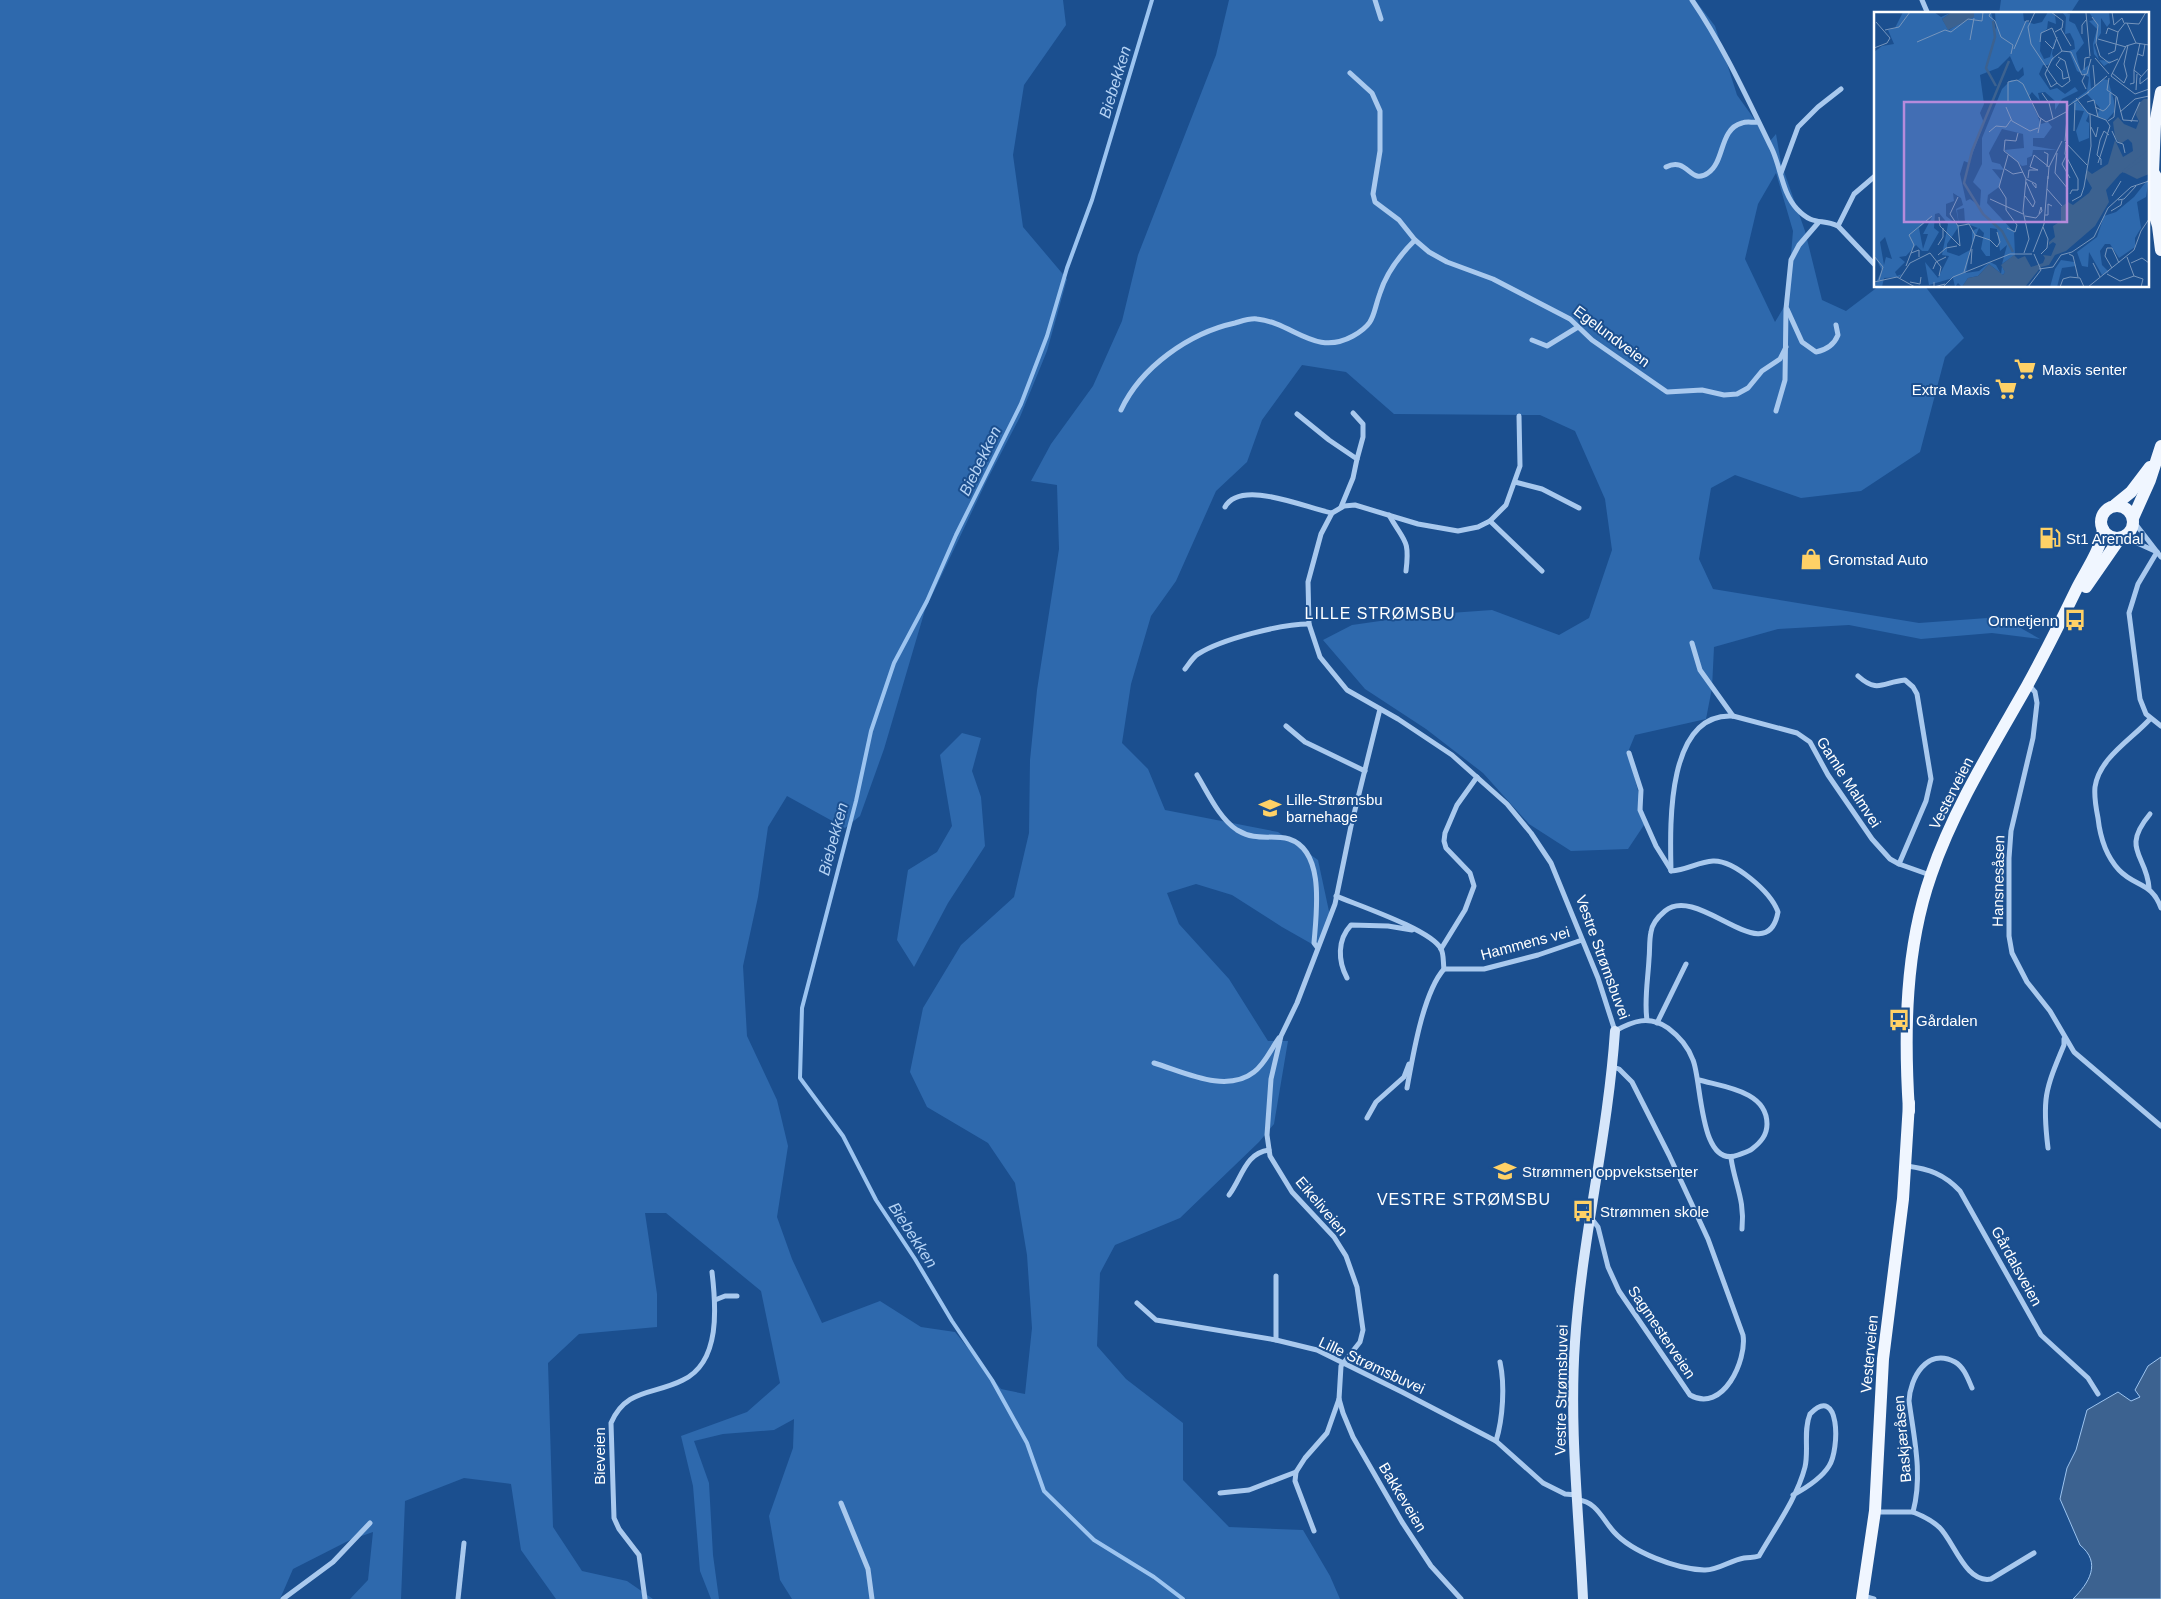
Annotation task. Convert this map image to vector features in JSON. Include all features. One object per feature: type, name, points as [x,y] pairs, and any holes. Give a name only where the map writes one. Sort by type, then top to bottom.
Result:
[{"type":"main road","points":[[2161,92],[2150,139],[2153,172],[2158,180],[2160,212],[2157,224],[2161,250]]},
{"type":"main road","points":[[2159,451],[2131,531],[2122,537],[2110,536],[2101,524],[2103,514],[2131,492],[2159,451]]},
{"type":"main road","points":[[2115,506],[2124,507],[2134,520]]},
{"type":"main road","name":"Vesterveien","points":[[1866,1598],[1875,1512],[1883,1359],[1906,1166],[1909,1111],[1906,1052],[1915,940],[1931,875],[1961,807],[2063,620],[2096,551],[2103,529]]},
{"type":"main road","name":"Vesterveien","points":[[2063,620],[2122,537]]},
{"type":"main road","name":"Vestre Strømsbuvei","points":[[1582,1599],[1578,1497],[1574,1457],[1574,1351],[1612,1067],[1615,1031]]},
{"type":"street","points":[[1375,0],[1381,19]]},
{"type":"street","points":[[1692,0],[1734,70],[1773,151],[1787,194],[1806,217],[1818,223],[1832,223],[1838,226],[1874,264]]},
{"type":"street","points":[[1922,0],[1927,12]]},
{"type":"street","name":"Egelundveien","points":[[1350,73],[1372,93],[1380,111],[1380,151],[1373,194],[1375,202],[1399,220],[1415,240],[1429,252],[1447,262],[1493,278],[1570,319],[1607,351],[1630,365],[1657,386],[1672,393],[1702,390],[1724,395],[1737,394],[1748,388],[1762,371],[1780,359],[1786,347]]},
{"type":"street","points":[[1780,174],[1798,127],[1818,107],[1841,89]]},
{"type":"street","points":[[1666,167],[1674,163],[1681,164],[1697,177],[1707,174],[1714,167],[1724,140],[1733,127],[1743,122],[1758,122]]},
{"type":"street","points":[[1838,226],[1854,194],[1874,177]]},
{"type":"street","points":[[1776,411],[1785,380],[1786,309],[1791,260],[1799,245],[1818,223]]},
{"type":"street","points":[[1121,410],[1129,394],[1152,368],[1180,347],[1219,327],[1255,318],[1272,322],[1324,344],[1334,343],[1352,336],[1372,321],[1380,293],[1402,253],[1415,240]]},
{"type":"street","points":[[1786,309],[1802,342],[1816,352],[1825,350],[1836,341],[1838,336],[1836,325]]},
{"type":"street","points":[[1532,340],[1548,346],[1578,327]]},
{"type":"street","points":[[1341,507],[1354,478],[1363,437],[1363,424],[1353,413]]},
{"type":"street","points":[[1297,414],[1329,440],[1357,459]]},
{"type":"street","points":[[1341,507],[1356,505],[1418,524],[1458,531],[1478,527],[1490,521],[1506,506],[1520,466],[1520,416]]},
{"type":"street","points":[[1515,482],[1542,489],[1579,508]]},
{"type":"street","points":[[1224,507],[1228,502],[1235,499],[1256,495],[1283,498],[1332,514]]},
{"type":"street","name":"Vestre Strømsbuvei","points":[[1341,507],[1332,514],[1321,534],[1308,582],[1309,624],[1320,657],[1326,667],[1347,690],[1452,755],[1507,804],[1532,833],[1551,864],[1582,940],[1615,1031]]},
{"type":"street","points":[[1389,515],[1409,548],[1406,571]]},
{"type":"street","points":[[2134,520],[2159,555]]},
{"type":"street","points":[[1490,521],[1542,571]]},
{"type":"street","points":[[2122,537],[2159,555]]},
{"type":"street","points":[[2159,555],[2138,584],[2129,613],[2140,699],[2150,719],[2161,726]]},
{"type":"street","points":[[1185,669],[1197,655],[1223,643],[1309,624]]},
{"type":"street","points":[[1692,643],[1700,670],[1733,716]]},
{"type":"street","points":[[1858,676],[1866,684],[1879,687],[1905,680],[1914,687],[1917,694],[1931,779],[1926,801],[1899,864]]},
{"type":"street","name":"Hansnesåsen","points":[[2028,684],[2035,692],[2037,703],[2033,738],[2011,831],[2009,858],[2009,936],[2017,966],[2050,1011],[2064,1038],[2074,1052],[2161,1126]]},
{"type":"street","name":"Eikeliveien","points":[[1344,1363],[1360,1342],[1364,1330],[1357,1286],[1346,1256],[1334,1237],[1292,1192],[1269,1150],[1267,1135],[1269,1096],[1282,1036],[1297,1003],[1336,896],[1380,709]]},
{"type":"street","points":[[1671,871],[1673,794],[1681,756],[1696,731],[1722,716],[1733,716]]},
{"type":"street","name":"Gamle Malmvei","points":[[1733,716],[1797,733],[1810,742],[1817,751],[1828,775],[1872,839],[1890,859],[1931,875]]},
{"type":"street","points":[[2149,888],[2127,877],[2113,863],[2102,840],[2099,828],[2095,787],[2098,776],[2113,753],[2133,738],[2150,719]]},
{"type":"street","points":[[1286,726],[1305,742],[1365,771]]},
{"type":"street","points":[[1629,753],[1641,790],[1640,810],[1656,846],[1671,871]]},
{"type":"street","name":"Eikeliveien","points":[[1197,775],[1219,811],[1236,829],[1259,839],[1288,839],[1296,843],[1306,854],[1314,868],[1318,886],[1314,943],[1316,947]]},
{"type":"street","points":[[1407,1088],[1413,1057],[1432,989],[1444,969],[1441,949],[1465,910],[1474,886],[1470,873],[1446,848],[1445,833],[1457,805],[1477,776]]},
{"type":"street","points":[[2150,814],[2140,826],[2136,844],[2139,860],[2148,879],[2149,888],[2161,908]]},
{"type":"street","points":[[1647,1020],[1651,931],[1659,915],[1671,905],[1686,904],[1748,933],[1761,933],[1771,928],[1777,919],[1778,912],[1776,906],[1758,887],[1728,863],[1714,861],[1685,870],[1671,871]]},
{"type":"street","points":[[1336,896],[1420,932],[1441,949]]},
{"type":"street","points":[[1347,978],[1340,960],[1341,946],[1343,936],[1351,925],[1388,926],[1420,932]]},
{"type":"street","name":"Hammens vei","points":[[1444,969],[1484,969],[1538,955],[1582,940]]},
{"type":"street","points":[[1658,1023],[1686,964]]},
{"type":"street","points":[[1615,1031],[1629,1022],[1647,1020],[1658,1023],[1677,1034],[1686,1044],[1699,1080],[1702,1112],[1708,1138],[1718,1151],[1732,1158],[1751,1150],[1763,1138],[1767,1127],[1767,1116],[1763,1107],[1751,1096],[1740,1091],[1699,1080]]},
{"type":"street","points":[[1154,1064],[1209,1080],[1240,1080],[1254,1072],[1282,1036]]},
{"type":"street","points":[[2048,1148],[2044,1110],[2046,1090],[2064,1045],[2064,1038]]},
{"type":"street","points":[[1367,1118],[1376,1102],[1404,1076],[1413,1057]]},
{"type":"street","name":"Sagmesterveien","points":[[1591,1218],[1598,1227],[1608,1267],[1627,1305],[1690,1395],[1698,1399],[1715,1399],[1722,1392],[1741,1357],[1744,1345],[1743,1334],[1708,1239],[1669,1155],[1632,1082],[1619,1069],[1612,1067]]},
{"type":"street","points":[[1229,1195],[1250,1158],[1259,1151],[1269,1150]]},
{"type":"street","points":[[1732,1158],[1736,1183],[1743,1204],[1742,1229]]},
{"type":"street","name":"Gårdalsveien","points":[[1906,1166],[1933,1170],[1950,1180],[1960,1191],[2041,1334],[2088,1378],[2098,1394]]},
{"type":"street","name":"Bieveien","points":[[645,1599],[639,1555],[619,1529],[614,1518],[611,1423],[616,1411],[624,1402],[684,1380],[696,1370],[712,1338],[715,1300],[712,1272]]},
{"type":"street","points":[[1276,1276],[1276,1340]]},
{"type":"street","points":[[715,1300],[725,1296],[737,1296]]},
{"type":"street","name":"Lille Strømsbuvei","points":[[1137,1303],[1156,1320],[1276,1340],[1316,1350],[1496,1442],[1543,1483],[1565,1494],[1578,1497]]},
{"type":"street","name":"Baskjæråsen","points":[[1914,1512],[1919,1492],[1919,1478],[1909,1401],[1912,1380],[1917,1370],[1926,1362],[1946,1359],[1956,1363],[1962,1369],[1972,1388]]},
{"type":"street","points":[[1496,1442],[1500,1424],[1502,1388],[1500,1362]]},
{"type":"street","name":"Bakkeveien","points":[[1296,1472],[1305,1458],[1327,1433],[1339,1399],[1341,1366],[1344,1363]]},
{"type":"street","name":"Bakkeveien","points":[[1339,1399],[1353,1437],[1402,1522],[1431,1566],[1462,1599]]},
{"type":"street","points":[[1578,1497],[1600,1512],[1613,1531],[1632,1549],[1682,1566],[1706,1571],[1745,1558],[1759,1556],[1793,1495],[1805,1466],[1808,1420],[1814,1410],[1826,1408],[1835,1416],[1837,1433],[1833,1459],[1822,1474],[1793,1495]]},
{"type":"street","points":[[1220,1493],[1249,1490],[1296,1472],[1295,1481],[1314,1531]]},
{"type":"street","points":[[842,1504],[868,1569],[872,1599]]},
{"type":"street","points":[[1875,1512],[1914,1512],[1941,1529],[1971,1572],[1985,1580],[1991,1579],[2034,1553]]},
{"type":"street","points":[[283,1599],[333,1562],[370,1523]]},
{"type":"street","points":[[458,1599],[464,1543]]},
{"type":"shaded area","points":[[0,0],[1063,0],[1066,25],[1024,85],[1013,155],[1023,227],[1067,279],[1047,351],[1020,417],[987,480],[925,610],[884,749],[860,816],[845,828],[787,796],[768,827],[758,897],[743,966],[747,1036],[777,1100],[788,1146],[777,1217],[792,1259],[822,1323],[880,1301],[921,1327],[955,1332],[1001,1389],[1025,1394],[1032,1328],[1027,1255],[1015,1183],[988,1143],[927,1107],[910,1072],[923,1008],[961,945],[1014,897],[1029,833],[1030,760],[1037,690],[1059,549],[1057,485],[1031,481],[1051,444],[1093,386],[1122,321],[1138,255],[1216,55],[1229,0],[1695,0],[1715,26],[1737,95],[1770,141],[1776,134],[1781,163],[1805,231],[1822,300],[1846,311],[1876,288],[1926,288],[1964,338],[1945,357],[1920,452],[1861,491],[1801,498],[1735,475],[1711,488],[1699,559],[1713,589],[1919,623],[2001,617],[2040,639],[1992,633],[1921,639],[1849,625],[1778,629],[1714,647],[1712,688],[1706,719],[1635,735],[1628,752],[1646,822],[1628,849],[1571,851],[1529,824],[1483,773],[1426,729],[1365,689],[1323,640],[1352,625],[1422,615],[1492,610],[1559,635],[1589,618],[1612,550],[1605,499],[1575,431],[1540,415],[1394,414],[1346,372],[1302,365],[1262,420],[1247,462],[1216,491],[1176,581],[1151,616],[1131,684],[1122,743],[1148,769],[1165,810],[1278,832],[1318,860],[1330,916],[1319,948],[1232,895],[1196,884],[1167,893],[1179,924],[1229,979],[1268,1041],[1288,1041],[1274,1124],[1259,1142],[1180,1218],[1115,1245],[1100,1273],[1097,1346],[1126,1379],[1183,1423],[1183,1480],[1229,1527],[1303,1530],[1330,1576],[1340,1599],[792,1599],[780,1580],[769,1516],[793,1448],[794,1419],[774,1430],[723,1434],[694,1441],[709,1483],[713,1555],[719,1599],[711,1599],[700,1571],[693,1486],[681,1436],[747,1412],[780,1383],[761,1291],[666,1213],[645,1213],[657,1294],[657,1327],[579,1334],[548,1363],[553,1527],[582,1571],[627,1581],[653,1599],[556,1599],[521,1550],[511,1484],[464,1478],[405,1501],[401,1599],[350,1599],[368,1580],[373,1532],[350,1540],[293,1569],[280,1599],[0,1599]],"holes":[[[1776,173],[1793,231],[1787,302],[1775,322],[1745,259],[1758,204]]]},
{"type":"shaded area","points":[[2001,0],[2079,0],[2071,12],[1999,12]]},
{"type":"shaded area","points":[[962,733],[981,738],[972,771],[981,797],[985,846],[948,903],[914,967],[897,940],[908,870],[937,852],[952,826],[940,755]]},
{"type":"shaded area","points":[[2161,1357],[2161,1599],[2073,1599],[2088,1580],[2092,1566],[2087,1552],[2080,1545],[2060,1499],[2067,1468],[2076,1450],[2087,1410],[2118,1392],[2131,1401],[2140,1397],[2135,1390],[2148,1366]]},
{"type":"waterway","name":"Biebekken","points":[[1152,0],[1092,200],[1067,268],[1047,336],[1021,404],[956,535],[927,601],[894,663],[871,731],[856,801],[802,1008],[800,1078],[843,1136],[876,1200],[915,1259],[952,1321],[992,1380],[1027,1443],[1044,1491],[1094,1540],[1154,1577],[1183,1599]]},
{"type":"place","name":"Maxis senter","points":[[2025,369]]},
{"type":"place","name":"Extra Maxis","points":[[2006,389]]},
{"type":"place","name":"St1 Arendal","points":[[2050,538]]},
{"type":"place","name":"Gromstad Auto","points":[[1811,559]]},
{"type":"place","name":"Ormetjenn","points":[[2075,620]]},
{"type":"place","name":"Lille-Strømsbu barnehage","points":[[1270,808]]},
{"type":"place","name":"Gårdalen","points":[[1899,1020]]},
{"type":"place","name":"Strømmen oppvekstsenter","points":[[1505,1171]]},
{"type":"place","name":"Strømmen skole","points":[[1583,1211]]},
{"type":"district","name":"LILLE STRØMSBU","points":[[1380,613]]},
{"type":"district","name":"VESTRE STRØMSBU","points":[[1464,1199]]}]
